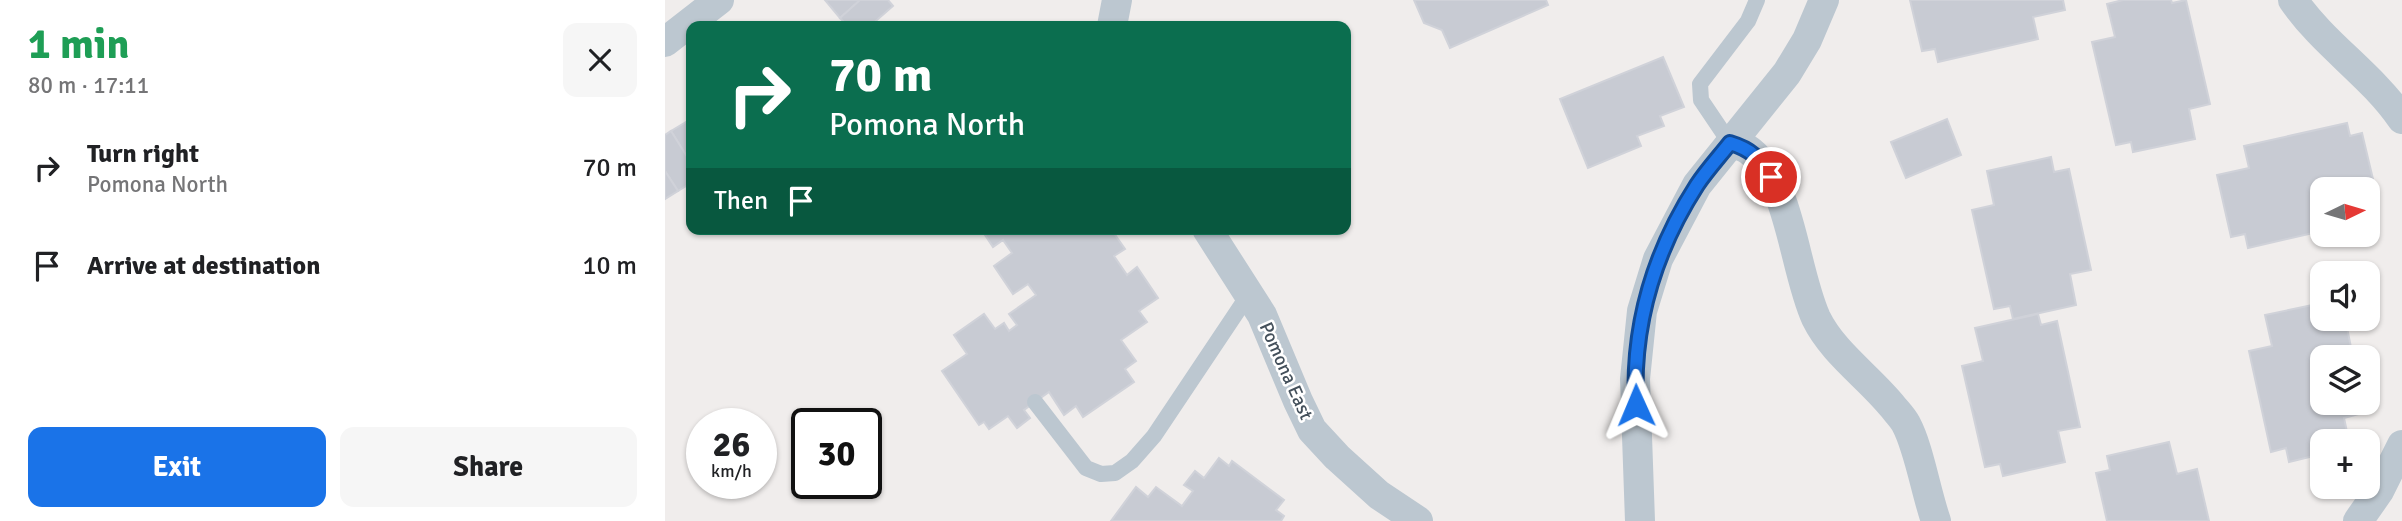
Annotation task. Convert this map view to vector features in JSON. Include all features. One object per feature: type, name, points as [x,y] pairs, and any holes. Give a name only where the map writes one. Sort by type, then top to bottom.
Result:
[{"type":"street","points":[[692,21],[719,0]]},
{"type":"street","points":[[1113,21],[1117,0]]},
{"type":"street","points":[[1640,521],[1635,379],[1642,312],[1658,259],[1697,185],[1787,73],[1807,40],[1825,0]]},
{"type":"street","points":[[2293,0],[2334,48],[2375,85],[2402,120]]},
{"type":"street","points":[[665,42],[686,26]]},
{"type":"street","points":[[1730,143],[1747,149],[1771,177],[1782,204],[1802,282],[1817,319],[1831,340],[1906,423],[1936,521]]},
{"type":"street","name":"Pomona East","points":[[1211,235],[1262,315],[1313,430],[1337,457],[1379,495],[1418,521]]},
{"type":"street","points":[[2358,521],[2379,491],[2402,445]]},
{"type":"lane","points":[[1730,143],[1701,100],[1700,83],[1748,21],[1757,0]]},
{"type":"lane","points":[[1035,401],[1086,468],[1101,474],[1115,472],[1132,461],[1154,436],[1249,294]]},
{"type":"building","points":[[825,0],[860,0],[840,18]]},
{"type":"building","points":[[860,0],[888,0],[893,6],[876,21],[843,21],[840,18]]},
{"type":"building","points":[[1414,0],[1546,0],[1548,5],[1450,48],[1442,30],[1424,23]]},
{"type":"building","points":[[1910,0],[2063,0],[2065,10],[2033,17],[2038,39],[1938,62],[1935,49],[1922,51]]},
{"type":"building","points":[[2123,0],[2171,0],[2172,3],[2186,0],[2210,104],[2189,109],[2195,139],[2133,152],[2131,142],[2116,145],[2092,42],[2115,37],[2107,4]]},
{"type":"building","points":[[1663,57],[1684,107],[1660,116],[1664,126],[1637,136],[1641,146],[1588,168],[1560,99]]},
{"type":"building","points":[[1947,119],[1961,155],[1906,178],[1891,142]]},
{"type":"building","points":[[686,122],[686,155],[671,131]]},
{"type":"building","points":[[2347,123],[2350,136],[2362,133],[2372,177],[2310,177],[2310,234],[2248,248],[2245,234],[2231,237],[2217,175],[2249,168],[2244,146]]},
{"type":"building","points":[[671,131],[686,155],[686,186],[678,191],[665,171],[665,135]]},
{"type":"building","points":[[2051,157],[2054,172],[2069,169],[2091,270],[2070,274],[2076,305],[2013,319],[2010,306],[1994,309],[1972,210],[1994,205],[1987,171]]},
{"type":"building","points":[[665,171],[678,191],[665,199]]},
{"type":"building","points":[[985,235],[1115,235],[1125,249],[1114,256],[1127,275],[1137,267],[1158,298],[1139,311],[1147,322],[1121,340],[1136,361],[1125,369],[1134,382],[1083,417],[1076,406],[1064,415],[1049,392],[1024,410],[1030,418],[1017,428],[1008,416],[989,429],[984,422],[979,425],[942,371],[967,354],[954,335],[984,314],[995,329],[1004,323],[1009,331],[1017,325],[1009,314],[1036,295],[1028,284],[1013,294],[994,266],[1012,253],[1003,240],[993,247]]},
{"type":"building","points":[[2310,306],[2310,331],[2348,331],[2351,345],[2310,345],[2310,415],[2355,415],[2344,418],[2346,429],[2310,429],[2310,457],[2289,462],[2286,448],[2271,452],[2249,351],[2272,346],[2265,315]]},
{"type":"building","points":[[2038,314],[2041,325],[2057,321],[2080,427],[2058,431],[2065,462],[2003,476],[2000,464],[1985,467],[1962,366],[1983,361],[1975,328]]},
{"type":"building","points":[[2169,442],[2177,474],[2197,469],[2209,521],[2107,521],[2096,473],[2110,470],[2107,456]]},
{"type":"building","points":[[1219,458],[1229,466],[1232,461],[1284,500],[1276,510],[1284,516],[1281,521],[1111,521],[1136,487],[1148,497],[1156,487],[1182,506],[1193,491],[1184,485],[1195,471],[1204,478]]},
{"type":"route","points":[[1636,405],[1637,343],[1650,281],[1658,259],[1697,185],[1730,143],[1747,149],[1771,177]]}]
